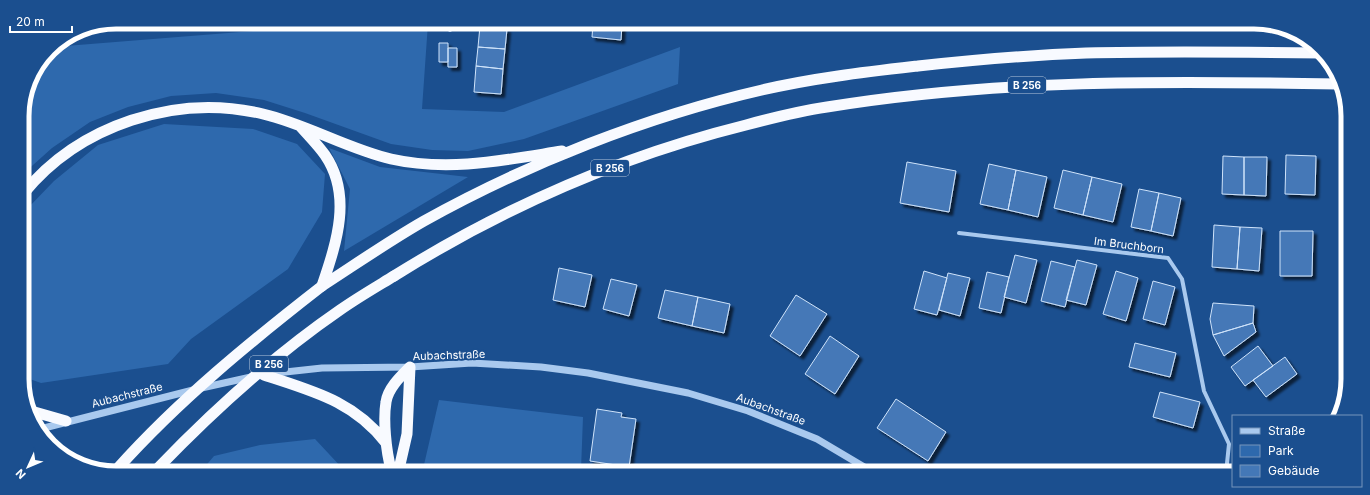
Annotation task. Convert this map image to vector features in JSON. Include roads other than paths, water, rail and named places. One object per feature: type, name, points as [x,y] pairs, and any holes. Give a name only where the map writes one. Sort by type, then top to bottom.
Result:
[{"type":"highway","name":"B 256","points":[[120,466],[210,377],[252,340],[322,286],[424,221],[489,188],[614,135],[711,103],[763,90],[823,78],[880,70],[1004,58],[1086,53],[1313,53]]},
{"type":"highway","name":"B 256","points":[[160,466],[229,398],[272,362],[340,309],[440,247],[504,213],[626,162],[720,131],[825,107],[1007,86],[1085,82],[1177,81],[1334,84]]},
{"type":"highway","points":[[29,186],[61,157],[98,134],[134,119],[174,110],[217,107],[263,114],[390,158],[434,165],[480,164],[582,148]]},
{"type":"highway","points":[[300,127],[325,156],[336,178],[341,209],[334,247],[322,286]]},
{"type":"highway","points":[[390,466],[386,443],[386,401],[396,381],[410,367]]},
{"type":"highway","points":[[400,466],[407,434],[410,367]]},
{"type":"highway","points":[[264,375],[335,400],[374,427],[386,443]]},
{"type":"highway","points":[[36,412],[66,421]]},
{"type":"street","name":"Im Bruchborn","points":[[959,233],[1168,258],[1182,279],[1204,391],[1229,444],[1227,466]]},
{"type":"street","name":"Aubachstraße","points":[[44,428],[197,389],[264,375],[322,368],[410,367],[472,363],[541,367],[634,382],[680,392],[748,411],[817,439],[863,466]]}]
